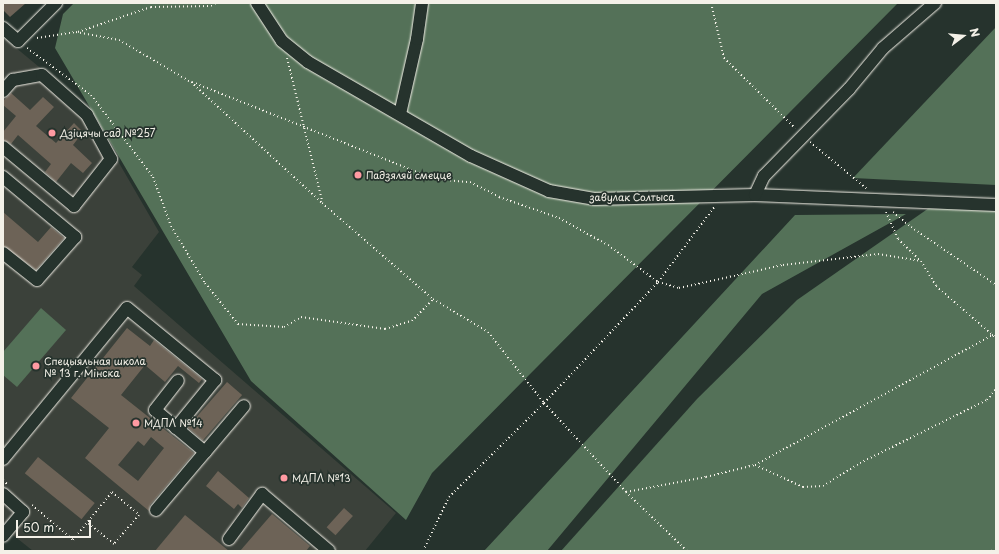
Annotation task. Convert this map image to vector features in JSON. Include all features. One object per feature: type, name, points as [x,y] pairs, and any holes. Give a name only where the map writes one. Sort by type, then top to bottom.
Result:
[{"type":"street","points":[[3,28],[18,41],[56,3]]},
{"type":"street","name":"завулак Солтыса","points":[[257,3],[282,41],[308,62],[471,156],[549,191],[595,198],[722,198],[755,195],[996,206]]},
{"type":"street","points":[[400,114],[417,39],[422,3]]},
{"type":"street","points":[[755,195],[764,176],[849,88],[883,48],[935,3]]},
{"type":"street","points":[[3,91],[13,80],[42,75],[87,115],[110,159],[74,206],[3,147]]},
{"type":"street","points":[[3,177],[75,237],[37,280],[3,252]]},
{"type":"street","points":[[3,459],[127,308],[215,380],[176,428]]},
{"type":"street","points":[[178,381],[155,410],[205,452]]},
{"type":"street","points":[[156,510],[244,406]]},
{"type":"street","points":[[3,536],[23,512],[6,490]]},
{"type":"street","points":[[229,539],[262,494],[329,551]]},
{"type":"path","points":[[18,41],[76,32],[151,7],[211,6],[216,3]]},
{"type":"path","points":[[711,3],[724,58],[803,136],[911,227],[996,285]]},
{"type":"path","points":[[76,32],[119,40],[191,82],[434,179],[470,182],[498,197],[559,218],[608,245],[658,282],[679,288],[783,265],[878,254],[921,261]]},
{"type":"path","points":[[18,41],[91,95],[153,177],[171,226],[205,284],[238,324],[284,327],[300,317],[385,329],[412,321],[433,299]]},
{"type":"path","points":[[282,41],[322,203]]},
{"type":"path","points":[[191,82],[322,203],[433,299],[488,332],[544,402],[626,492],[687,551]]},
{"type":"path","points":[[423,551],[448,497],[544,402],[658,282],[722,198]]},
{"type":"path","points":[[881,201],[898,239],[921,261],[936,286],[996,337]]},
{"type":"path","points":[[626,492],[706,477],[755,465],[992,335]]},
{"type":"path","points":[[755,465],[803,487],[823,486],[860,463],[987,400],[996,389]]},
{"type":"path","points":[[3,480],[6,490]]},
{"type":"path","points":[[26,500],[73,540],[112,492],[139,515],[114,544],[88,523]]},
{"type":"path","points":[[991,551],[996,550]]},
{"type":"shaded area","points":[[3,37],[86,106],[159,232],[132,267],[142,275],[134,286],[396,513],[365,551],[33,551],[3,527]]},
{"type":"green space","points":[[74,3],[898,3],[432,473],[406,520],[251,381],[55,48],[63,14]]},
{"type":"green space","points":[[996,27],[996,185],[853,178]]},
{"type":"green space","points":[[939,201],[996,207],[996,551],[561,551],[697,399],[797,300]]},
{"type":"green space","points":[[906,214],[762,294],[547,551],[484,551],[795,215]]},
{"type":"green space","points":[[41,308],[66,330],[17,387],[3,375],[3,352]]},
{"type":"building","points":[[3,3],[26,3],[10,17],[3,10]]},
{"type":"building","points":[[11,93],[30,110],[43,97],[54,107],[36,126],[56,143],[74,123],[83,132],[73,145],[92,163],[83,173],[71,163],[56,182],[45,172],[51,164],[18,135],[11,144],[3,140],[3,132],[16,116],[3,105],[3,101]]},
{"type":"building","points":[[3,212],[38,242],[51,227],[64,238],[36,270],[3,246]]},
{"type":"building","points":[[127,328],[150,346],[154,340],[202,379],[199,383],[178,366],[165,382],[145,365],[121,395],[194,453],[150,505],[149,511],[85,458],[109,428],[71,398]],"holes":[[[151,437],[164,448],[138,481],[118,465],[138,441],[144,446]]]},
{"type":"building","points":[[227,382],[242,395],[203,440],[188,427]]},
{"type":"building","points":[[38,457],[95,503],[82,519],[25,473]]},
{"type":"building","points":[[218,471],[249,498],[242,508],[238,504],[234,509],[206,486]]},
{"type":"building","points":[[344,508],[353,516],[336,535],[327,527]]},
{"type":"building","points":[[272,514],[310,546],[306,551],[240,551]]},
{"type":"building","points":[[185,515],[229,551],[155,551]]},
{"type":"place","name":"Дзіцячы сад №257","points":[[52,133]]},
{"type":"place","name":"Падзяляй смецце","points":[[358,175]]},
{"type":"place","name":"Спецыяльная школа № 13 г. Мінска","points":[[36,366]]},
{"type":"place","name":"МДПЛ №14","points":[[136,423]]},
{"type":"place","name":"МДПЛ №13","points":[[284,478]]}]
